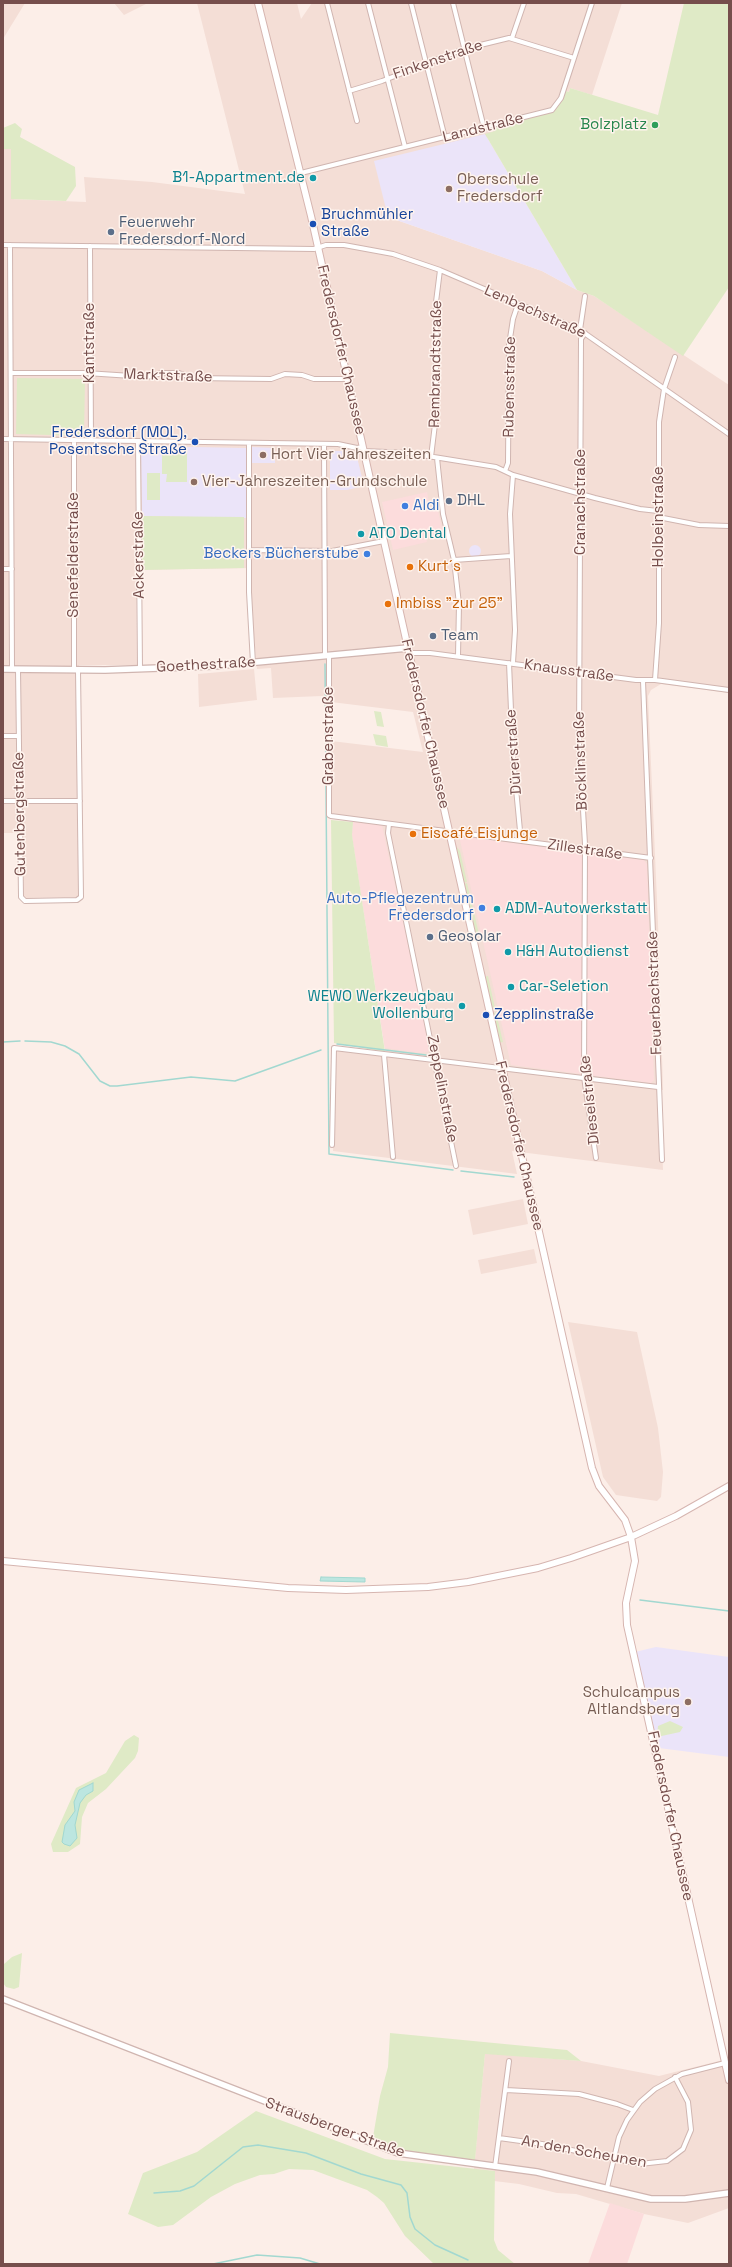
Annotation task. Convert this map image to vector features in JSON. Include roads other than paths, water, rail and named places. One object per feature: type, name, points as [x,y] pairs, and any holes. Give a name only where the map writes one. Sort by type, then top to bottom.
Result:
[{"type":"main road","name":"Fredersdorfer Chaussee","points":[[258,3],[308,202],[592,1468],[599,1486],[625,1520],[631,1537],[635,1561],[626,1604],[627,1625],[729,2080]]},
{"type":"main road","points":[[3,1561],[27,1562],[288,1588],[389,1589],[468,1582],[538,1568],[631,1537],[676,1516],[729,1486]]},
{"type":"street","points":[[327,3],[357,121]]},
{"type":"street","points":[[368,3],[405,147]]},
{"type":"street","points":[[411,3],[445,138]]},
{"type":"street","points":[[453,3],[484,128]]},
{"type":"street","points":[[524,3],[512,38],[574,58]]},
{"type":"street","name":"Landstraße","points":[[301,173],[552,110],[561,98],[592,3]]},
{"type":"street","name":"Finkenstraße","points":[[349,91],[464,49],[512,38]]},
{"type":"street","points":[[3,245],[318,248]]},
{"type":"street","name":"Gutenbergstraße","points":[[10,245],[12,373],[12,569],[19,736],[22,900],[80,899]]},
{"type":"street","name":"Lenbachstraße","points":[[318,248],[331,245],[368,248],[412,260],[440,270],[580,330],[729,434]]},
{"type":"street","name":"Kantstraße","points":[[90,246],[91,440]]},
{"type":"street","name":"Rembrandtstraße","points":[[431,457],[436,416],[436,302],[440,270]]},
{"type":"street","points":[[580,330],[584,296]]},
{"type":"street","name":"Rubensstraße","points":[[505,471],[508,463],[509,345],[512,319],[518,304]]},
{"type":"street","name":"Cranachstraße","points":[[578,672],[581,493],[581,339],[585,333]]},
{"type":"street","name":"Holbeinstraße","points":[[655,680],[658,642],[659,422],[664,389],[675,357]]},
{"type":"street","name":"Marktstraße","points":[[12,373],[90,374],[148,377],[162,373],[179,373],[192,378],[271,379],[281,375],[302,375],[314,379],[347,379]]},
{"type":"street","points":[[3,439],[324,444],[388,451],[490,466],[513,475],[640,509],[658,511]]},
{"type":"street","name":"Senefelderstraße","points":[[74,440],[76,670],[80,801],[80,899]]},
{"type":"street","name":"Ackerstraße","points":[[138,441],[140,669]]},
{"type":"street","points":[[249,443],[250,619],[253,664]]},
{"type":"street","name":"Grabenstraße","points":[[324,444],[329,815]]},
{"type":"street","points":[[437,458],[443,514],[454,560],[460,604],[458,656]]},
{"type":"street","points":[[511,663],[515,630],[510,514],[513,475]]},
{"type":"street","points":[[658,517],[699,525],[729,526]]},
{"type":"street","points":[[249,550],[325,550],[384,541]]},
{"type":"street","points":[[454,560],[512,556]]},
{"type":"street","points":[[3,569],[12,569]]},
{"type":"street","name":"Goethestraße","points":[[3,669],[140,669],[253,664],[327,656],[408,650]]},
{"type":"street","name":"Knausstraße","points":[[408,650],[643,681],[655,680],[729,690]]},
{"type":"street","name":"Dürerstraße","points":[[511,663],[513,757],[521,841]]},
{"type":"street","name":"Böcklinstraße","points":[[578,672],[584,850]]},
{"type":"street","name":"Feuerbachstraße","points":[[643,681],[662,1160]]},
{"type":"street","points":[[3,736],[19,736]]},
{"type":"street","points":[[3,801],[80,801]]},
{"type":"street","name":"Zillestraße","points":[[329,815],[651,858]]},
{"type":"street","name":"Zeppelinstraße","points":[[389,824],[388,833],[436,1060],[456,1166]]},
{"type":"street","name":"Dieselstraße","points":[[584,850],[584,1077],[596,1158]]},
{"type":"street","points":[[332,1145],[334,1048],[658,1087]]},
{"type":"street","points":[[384,1055],[393,1157]]},
{"type":"street","name":"Strausberger Straße","points":[[3,1999],[389,2150],[420,2158],[495,2166],[548,2174],[646,2198],[669,2200],[729,2193]]},
{"type":"street","points":[[495,2166],[509,2061]]},
{"type":"street","points":[[607,2188],[619,2136],[633,2110],[649,2094],[675,2077],[690,2071],[725,2063]]},
{"type":"street","name":"An den Scheunen","points":[[499,2138],[547,2145],[613,2160],[653,2164],[667,2161],[683,2149],[691,2130],[691,2116],[686,2097],[675,2077]]},
{"type":"street","points":[[506,2090],[579,2094],[612,2102],[633,2110]]},
{"type":"water","points":[[321,1577],[365,1578],[365,1582],[320,1581]]},
{"type":"water","points":[[93,1783],[93,1791],[86,1795],[80,1803],[75,1825],[77,1838],[70,1846],[64,1844],[62,1842],[65,1825],[75,1811],[74,1802],[79,1790]]},
{"type":"waterway","points":[[325,664],[329,1154],[453,1170]]},
{"type":"waterway","points":[[3,1042],[20,1041]]},
{"type":"waterway","points":[[25,1041],[51,1042],[65,1046],[79,1054],[100,1081],[110,1086],[191,1077],[235,1081],[321,1050]]},
{"type":"waterway","points":[[337,1044],[426,1055]]},
{"type":"waterway","points":[[461,1171],[514,1177]]},
{"type":"waterway","points":[[640,1600],[729,1611]]},
{"type":"waterway","points":[[154,2193],[180,2191],[194,2186],[243,2147],[258,2145],[306,2153],[361,2174],[401,2185],[407,2193],[410,2217],[415,2229],[435,2245],[468,2260]]},
{"type":"waterway","points":[[213,2264],[257,2255],[300,2258],[320,2264]]},
{"type":"place","name":"Bolzplatz","points":[[655,125]]},
{"type":"place","name":"B1-Appartment.de","points":[[313,178]]},
{"type":"place","name":"Oberschule Fredersdorf","points":[[449,189]]},
{"type":"place","name":"Bruchmühler Straße","points":[[313,224]]},
{"type":"place","name":"Feuerwehr Fredersdorf-Nord","points":[[111,232]]},
{"type":"place","name":"Fredersdorf (MOL), Posentsche Straße","points":[[195,442]]},
{"type":"place","name":"Hort Vier Jahreszeiten","points":[[263,455]]},
{"type":"place","name":"Vier-Jahreszeiten-Grundschule","points":[[194,482]]},
{"type":"place","name":"DHL","points":[[449,501]]},
{"type":"place","name":"Aldi","points":[[405,506]]},
{"type":"place","name":"ATO Dental","points":[[361,534]]},
{"type":"place","name":"Beckers Bücherstube","points":[[367,554]]},
{"type":"place","name":"Kurt´s","points":[[410,567]]},
{"type":"place","name":"Imbiss \"zur 25\"","points":[[388,604]]},
{"type":"place","name":"Team","points":[[433,636]]},
{"type":"place","name":"Eiscafé Eisjunge","points":[[413,834]]},
{"type":"place","name":"Auto-Pflegezentrum Fredersdorf","points":[[482,908]]},
{"type":"place","name":"ADM-Autowerkstatt","points":[[497,909]]},
{"type":"place","name":"Geosolar","points":[[430,937]]},
{"type":"place","name":"H&H Autodienst","points":[[508,952]]},
{"type":"place","name":"Car-Seletion","points":[[511,987]]},
{"type":"place","name":"WEWO Werkzeugbau Wollenburg","points":[[462,1006]]},
{"type":"place","name":"Zepplinstraße","points":[[486,1015]]},
{"type":"place","name":"Schulcampus Altlandsberg","points":[[688,1702]]}]
